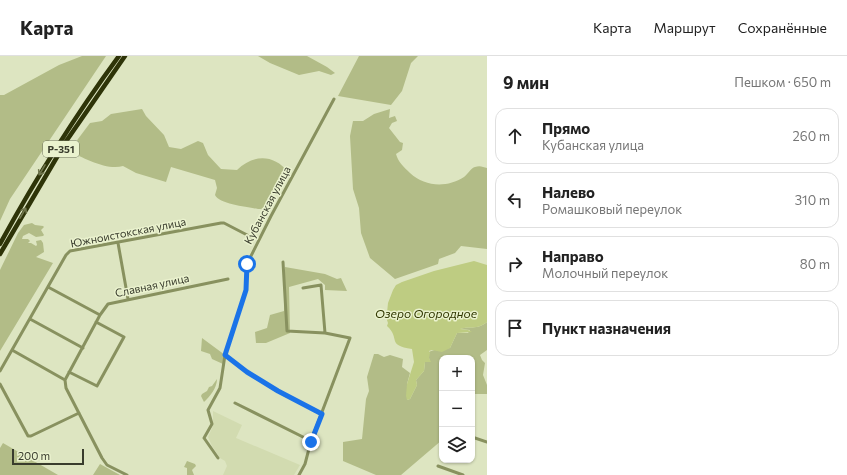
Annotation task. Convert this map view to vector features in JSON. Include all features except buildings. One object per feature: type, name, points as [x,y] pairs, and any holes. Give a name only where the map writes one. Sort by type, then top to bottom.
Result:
[{"type":"highway","name":"Р-351","points":[[0,244],[31,188],[59,142],[119,56]]},
{"type":"highway","name":"Р-351","points":[[0,254],[67,140],[125,56]]},
{"type":"street","name":"Кубанская улица","points":[[218,458],[204,438],[212,424],[208,410],[220,388],[225,355],[246,290],[247,264],[270,216],[334,99]]},
{"type":"street","name":"Южноистокская улица","points":[[0,371],[69,252],[221,223],[224,223],[251,237]]},
{"type":"street","points":[[118,243],[128,299]]},
{"type":"street","points":[[283,262],[287,331],[325,333],[350,338],[311,442],[305,464],[298,475]]},
{"type":"street","name":"Славная улица","points":[[65,380],[96,322],[108,304],[228,279]]},
{"type":"street","points":[[302,288],[321,285],[325,333]]},
{"type":"street","points":[[48,288],[100,315]]},
{"type":"street","points":[[30,319],[83,348]]},
{"type":"street","points":[[69,372],[97,386],[124,337],[96,322]]},
{"type":"street","points":[[12,350],[65,380],[66,388],[102,458],[108,465],[127,475]]},
{"type":"street","points":[[225,355],[247,372],[278,391],[322,414]]},
{"type":"street","points":[[0,384],[27,435],[29,436],[79,413]]},
{"type":"street","points":[[235,403],[311,442]]},
{"type":"street","points":[[475,437],[487,442]]},
{"type":"street","points":[[438,466],[463,475]]},
{"type":"shaded area","points":[[82,56],[106,56],[10,199],[0,221],[0,95],[4,95],[59,65]]},
{"type":"shaded area","points":[[258,56],[307,56],[335,73],[331,75],[319,71],[299,75],[270,63]]},
{"type":"shaded area","points":[[359,56],[418,56],[411,63],[402,91],[391,105],[338,96]]},
{"type":"shaded area","points":[[142,109],[146,116],[164,135],[169,147],[181,149],[198,141],[203,143],[208,155],[221,169],[237,170],[243,165],[256,159],[270,159],[282,166],[288,172],[287,177],[267,199],[268,205],[258,209],[234,205],[222,201],[215,195],[217,188],[215,180],[171,167],[166,182],[136,173],[123,166],[110,167],[96,163],[69,151],[90,123],[102,121],[111,114]]},
{"type":"shaded area","points":[[390,109],[389,118],[395,116],[397,121],[392,123],[389,128],[400,142],[403,143],[402,150],[396,154],[397,157],[403,166],[416,178],[429,183],[443,184],[457,181],[475,167],[480,166],[487,168],[487,249],[461,246],[455,253],[439,259],[438,264],[395,279],[370,258],[361,233],[359,208],[353,189],[350,136],[353,121],[363,121],[374,114]]},
{"type":"shaded area","points":[[32,223],[44,227],[41,230],[44,235],[36,237],[29,233],[23,236],[22,239],[28,239],[30,241],[28,243],[36,246],[36,241],[41,240],[43,243],[44,252],[36,257],[53,263],[0,351],[0,270],[18,233],[24,225]]},
{"type":"shaded area","points":[[285,267],[325,274],[337,279],[341,278],[347,291],[325,290],[325,285],[318,279],[289,287],[290,333],[266,343],[256,343],[255,332],[267,328],[270,315],[284,311]]},
{"type":"shaded area","points":[[487,322],[487,350],[480,355],[485,363],[483,375],[487,385],[487,394],[475,394],[475,355],[439,355],[439,443],[401,475],[376,475],[343,461],[343,442],[362,439],[366,399],[369,391],[367,377],[374,354],[384,357],[390,355],[403,359],[402,367],[410,373],[407,384],[407,400],[410,399],[417,385],[416,380],[424,371],[425,362],[430,362],[429,352],[450,348],[457,333],[468,333],[470,330],[460,329],[483,325]]},
{"type":"shaded area","points":[[202,338],[225,355],[223,364],[212,359],[210,354],[201,351]]},
{"type":"shaded area","points":[[217,379],[214,389],[204,402],[201,396],[202,394],[212,386]]},
{"type":"shaded area","points":[[213,411],[242,425],[236,438],[300,465],[294,475],[223,475],[227,466],[225,461],[220,458],[212,446],[208,437],[213,426]]},
{"type":"shaded area","points":[[3,443],[58,475],[0,475],[0,448]]},
{"type":"shaded area","points":[[187,461],[195,464],[196,466],[192,470],[194,475],[187,475],[187,468],[184,467]]},
{"type":"shaded area","points":[[100,464],[120,475],[93,475]]},
{"type":"water","name":"Озеро Огородное","points":[[474,261],[487,265],[487,322],[480,326],[460,329],[472,332],[457,333],[450,348],[442,352],[432,350],[429,351],[429,358],[431,362],[425,362],[424,371],[416,380],[417,385],[410,399],[407,400],[407,384],[414,362],[412,349],[399,346],[387,326],[388,323],[385,314],[387,313],[388,303],[393,290],[396,285],[402,282],[434,271]]},
{"type":"route","points":[[247,264],[246,290],[225,355],[247,372],[278,391],[322,414],[311,442]]}]
